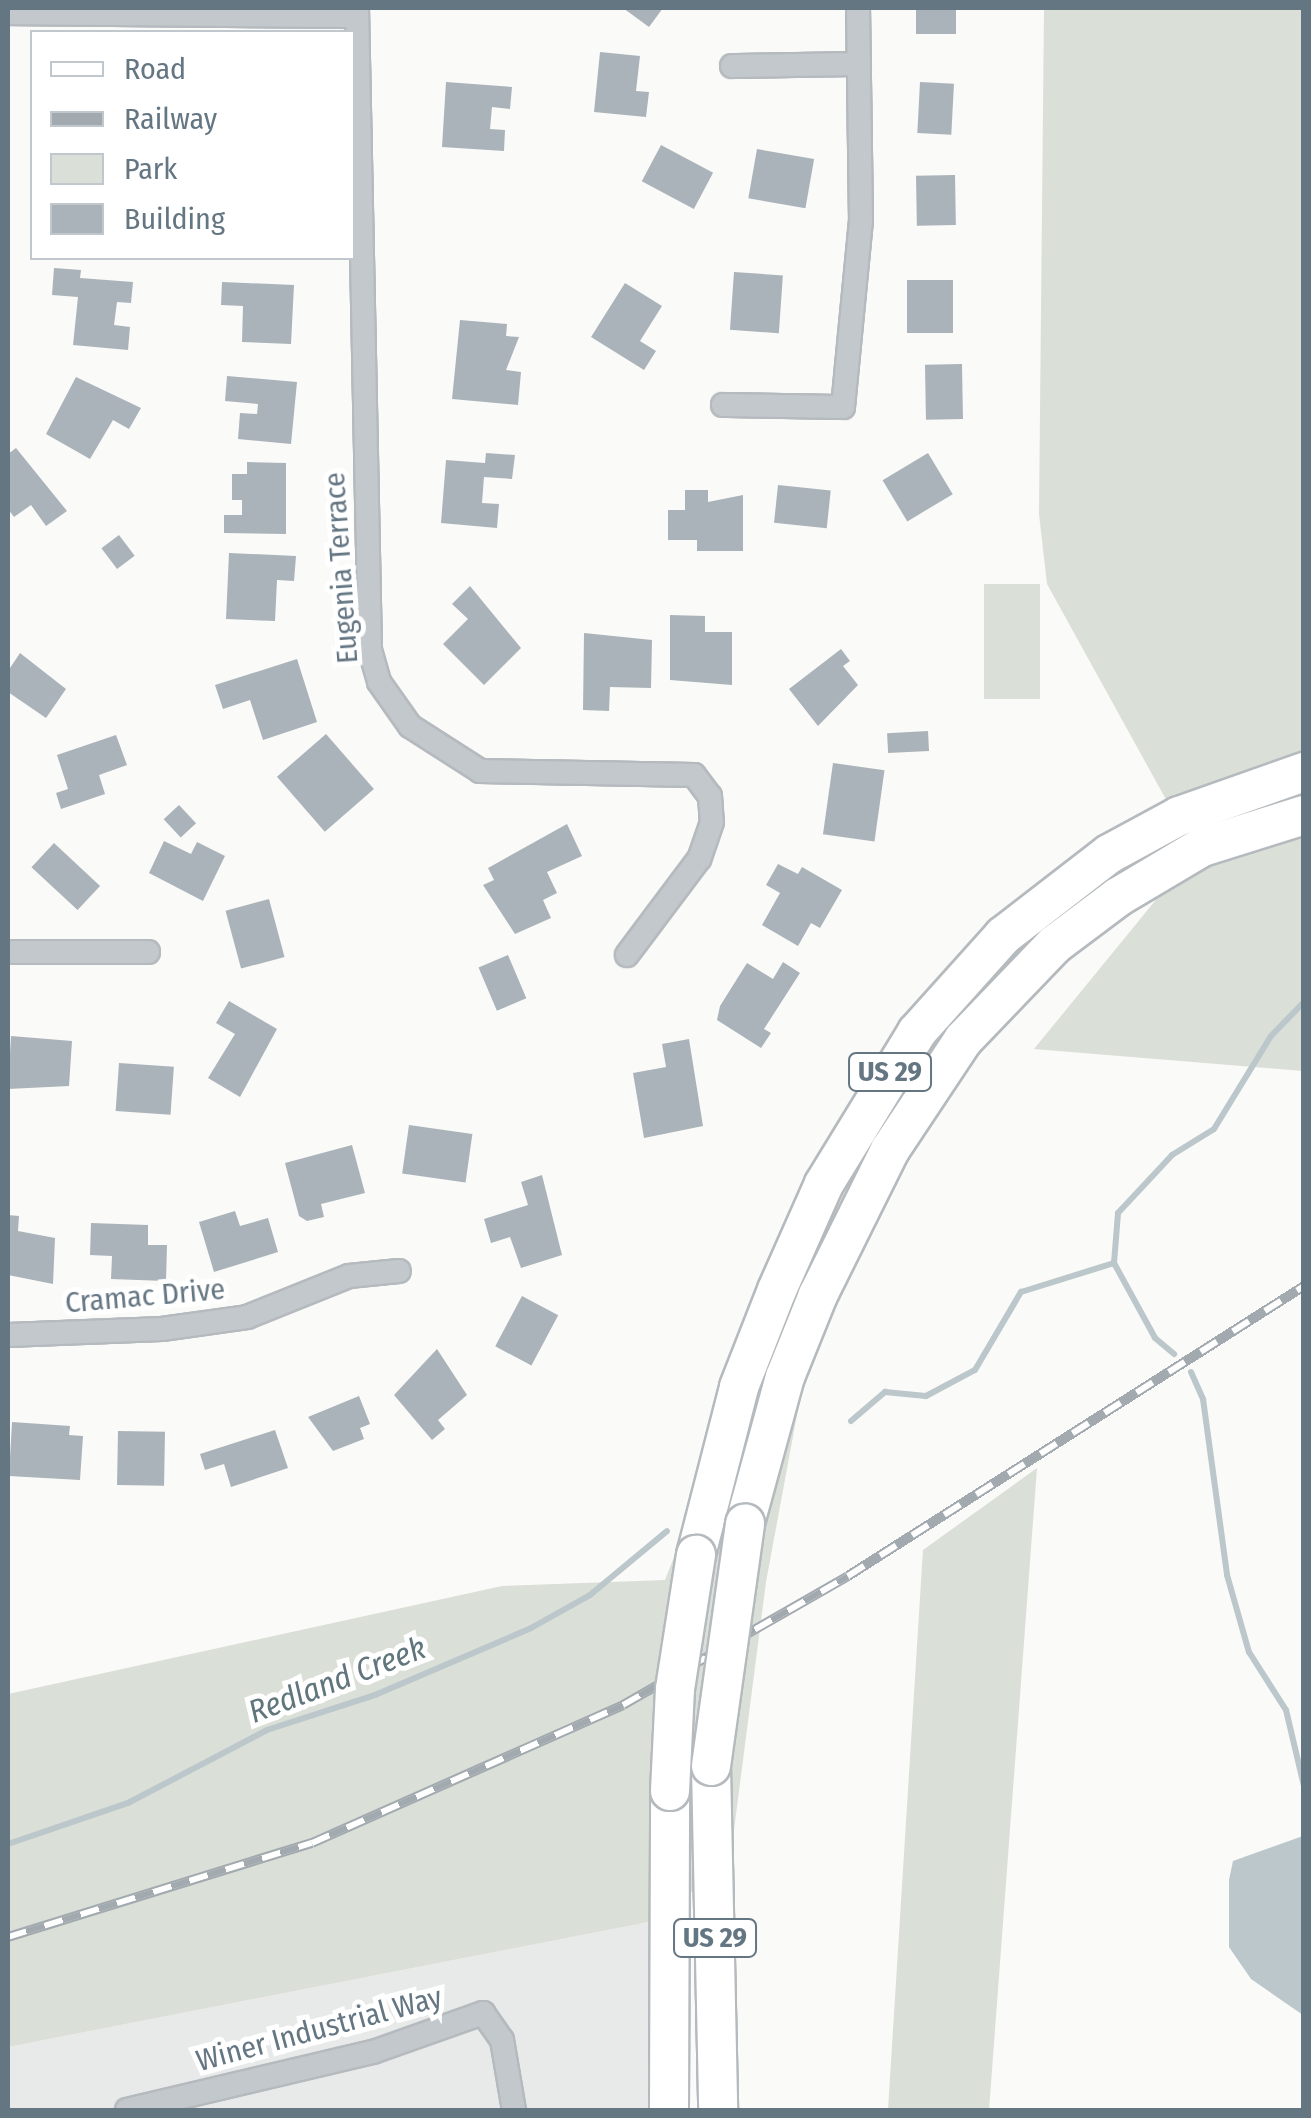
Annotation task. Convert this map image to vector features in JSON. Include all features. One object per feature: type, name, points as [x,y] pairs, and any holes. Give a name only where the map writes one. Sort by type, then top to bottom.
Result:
[{"type":"main road","name":"US 29","points":[[669,2110],[674,1689],[696,1555],[739,1387],[824,1184],[918,1032],[1003,936],[1109,854],[1179,816],[1304,772]]},
{"type":"main road","name":"US 29","points":[[718,2110],[712,1766],[744,1523],[785,1377],[825,1280],[890,1150],[962,1040],[1054,945],[1118,897],[1202,847],[1304,815]]},
{"type":"street","points":[[724,405],[843,406],[861,221],[858,8]]},
{"type":"street","points":[[8,13],[357,12]]},
{"type":"street","name":"Eugenia Terrace","points":[[357,12],[365,538],[370,650],[379,682],[410,726],[480,771],[694,776],[710,796],[712,822],[699,858],[627,955]]},
{"type":"street","points":[[732,66],[859,64]]},
{"type":"street","points":[[8,952],[148,952]]},
{"type":"street","name":"Cramac Drive","points":[[8,1336],[162,1330],[247,1317],[349,1276],[399,1271]]},
{"type":"street","name":"Winer Industrial Way","points":[[127,2110],[373,2052],[483,2013],[502,2040],[514,2110]]},
{"type":"shaded area","points":[[1304,1836],[1303,2015],[1251,1979],[1229,1947],[1229,1880],[1233,1861]]},
{"type":"shaded area","points":[[664,1919],[670,2110],[8,2110],[8,2047]]},
{"type":"green space","points":[[1044,8],[1303,8],[1303,1071],[1034,1049],[1195,852],[1047,584],[1039,514]]},
{"type":"green space","points":[[984,584],[1040,584],[1040,699],[984,699]]},
{"type":"green space","points":[[804,1377],[766,1582],[731,1853],[664,1919],[8,2047],[8,1694],[502,1586],[665,1580],[681,1539]]},
{"type":"green space","points":[[1037,1468],[989,2110],[888,2110],[923,1550]]},
{"type":"building","points":[[623,8],[663,8],[649,27]]},
{"type":"building","points":[[916,8],[956,8],[956,34],[916,34]]},
{"type":"building","points":[[600,52],[640,56],[636,91],[649,92],[646,117],[594,112]]},
{"type":"building","points":[[446,82],[512,87],[510,109],[492,107],[490,129],[505,130],[504,151],[442,147]]},
{"type":"building","points":[[920,82],[954,84],[951,135],[917,133]]},
{"type":"building","points":[[661,145],[713,173],[694,209],[642,181]]},
{"type":"building","points":[[757,149],[814,159],[805,208],[748,198]]},
{"type":"building","points":[[955,175],[956,225],[917,226],[916,176]]},
{"type":"building","points":[[54,268],[81,270],[80,278],[133,282],[131,303],[117,302],[114,325],[130,327],[128,350],[73,345],[78,297],[52,295]]},
{"type":"building","points":[[734,272],[783,275],[779,333],[730,330]]},
{"type":"building","points":[[907,280],[953,280],[953,333],[907,333]]},
{"type":"building","points":[[222,282],[294,285],[291,344],[242,342],[243,306],[221,305]]},
{"type":"building","points":[[625,283],[662,306],[640,341],[656,351],[644,370],[591,337]]},
{"type":"building","points":[[460,320],[507,324],[506,336],[519,337],[506,370],[521,372],[518,405],[452,399]]},
{"type":"building","points":[[962,364],[963,419],[926,420],[925,365]]},
{"type":"building","points":[[227,376],[297,382],[291,444],[238,439],[240,413],[257,414],[258,404],[225,401]]},
{"type":"building","points":[[76,377],[141,408],[129,429],[113,420],[90,459],[46,434]]},
{"type":"building","points":[[16,448],[67,511],[46,526],[31,505],[14,517],[8,509],[8,454]]},
{"type":"building","points":[[486,453],[515,455],[512,479],[484,477],[482,503],[499,504],[497,528],[441,523],[446,460],[485,463]]},
{"type":"building","points":[[928,453],[953,494],[907,521],[883,480]]},
{"type":"building","points":[[247,462],[286,463],[286,534],[224,533],[224,515],[242,515],[242,500],[232,500],[232,474],[247,474]]},
{"type":"building","points":[[778,485],[831,491],[827,528],[774,523]]},
{"type":"building","points":[[685,490],[708,490],[708,502],[743,495],[743,551],[697,551],[697,540],[668,540],[668,510],[685,510]]},
{"type":"building","points":[[119,535],[135,556],[117,569],[101,548]]},
{"type":"building","points":[[229,553],[296,556],[294,581],[277,580],[275,621],[226,619]]},
{"type":"building","points":[[470,586],[521,648],[484,685],[443,644],[468,619],[452,604]]},
{"type":"building","points":[[670,615],[705,616],[705,632],[732,632],[732,685],[670,680]]},
{"type":"building","points":[[584,633],[652,640],[651,688],[610,687],[609,711],[583,710]]},
{"type":"building","points":[[841,649],[850,661],[843,666],[858,685],[818,726],[789,689]]},
{"type":"building","points":[[20,653],[66,689],[46,718],[8,692],[8,671]]},
{"type":"building","points":[[297,659],[317,722],[263,740],[250,700],[223,709],[215,685]]},
{"type":"building","points":[[928,731],[929,751],[888,753],[887,733]]},
{"type":"building","points":[[326,734],[374,789],[325,832],[277,777]]},
{"type":"building","points":[[116,735],[127,765],[99,775],[105,794],[61,809],[56,793],[68,789],[57,755]]},
{"type":"building","points":[[833,763],[884,770],[874,842],[823,834]]},
{"type":"building","points":[[179,805],[196,823],[181,838],[164,819]]},
{"type":"building","points":[[567,824],[582,856],[547,872],[557,893],[543,900],[551,918],[515,934],[483,885],[494,880],[488,868]]},
{"type":"building","points":[[164,841],[191,854],[197,842],[225,856],[203,901],[149,873]]},
{"type":"building","points":[[54,843],[100,886],[78,910],[31,867]]},
{"type":"building","points":[[778,864],[798,874],[802,867],[842,890],[820,928],[811,923],[798,946],[762,925],[780,893],[766,885]]},
{"type":"building","points":[[269,899],[285,957],[241,969],[226,911]]},
{"type":"building","points":[[508,955],[526,998],[497,1011],[479,968]]},
{"type":"building","points":[[783,962],[800,973],[764,1029],[771,1033],[761,1048],[717,1020],[720,1006],[747,963],[773,979]]},
{"type":"building","points":[[229,1001],[277,1029],[240,1097],[208,1078],[235,1034],[216,1023]]},
{"type":"building","points":[[11,1036],[72,1041],[69,1086],[8,1089]]},
{"type":"building","points":[[689,1039],[703,1126],[644,1138],[633,1073],[666,1067],[662,1044]]},
{"type":"building","points":[[119,1063],[174,1067],[171,1115],[116,1111]]},
{"type":"building","points":[[409,1125],[472,1134],[466,1182],[402,1174]]},
{"type":"building","points":[[352,1145],[365,1193],[321,1204],[324,1217],[307,1221],[299,1216],[285,1163]]},
{"type":"building","points":[[542,1175],[562,1255],[521,1268],[510,1237],[491,1243],[484,1219],[528,1205],[521,1182]]},
{"type":"building","points":[[235,1211],[240,1226],[268,1218],[278,1252],[214,1272],[199,1222]]},
{"type":"building","points":[[8,1215],[19,1216],[18,1231],[55,1238],[53,1284],[8,1275]]},
{"type":"building","points":[[91,1223],[148,1225],[148,1245],[167,1245],[166,1281],[111,1279],[112,1256],[90,1255]]},
{"type":"building","points":[[522,1296],[558,1315],[531,1366],[495,1346]]},
{"type":"building","points":[[437,1349],[467,1395],[438,1420],[445,1429],[432,1440],[394,1395]]},
{"type":"building","points":[[359,1396],[370,1424],[360,1428],[364,1439],[333,1451],[308,1417]]},
{"type":"building","points":[[12,1422],[70,1426],[69,1435],[83,1436],[80,1480],[9,1476]]},
{"type":"building","points":[[275,1430],[288,1468],[231,1487],[224,1464],[205,1470],[200,1454]]},
{"type":"building","points":[[118,1431],[165,1432],[164,1486],[117,1485]]},
{"type":"waterway","name":"Redland Creek","points":[[1114,1263],[1118,1213],[1172,1155],[1214,1129],[1271,1036],[1304,1002]]},
{"type":"waterway","points":[[1114,1263],[1155,1338],[1174,1354]]},
{"type":"waterway","name":"Redland Creek","points":[[851,1421],[885,1392],[926,1396],[975,1370],[1021,1292],[1114,1263]]},
{"type":"waterway","points":[[1191,1372],[1203,1399],[1227,1575],[1249,1652],[1286,1710],[1304,1786]]},
{"type":"waterway","name":"Redland Creek","points":[[8,1844],[128,1803],[267,1730],[375,1695],[531,1628],[590,1595],[667,1531]]},
{"type":"railway","points":[[8,1937],[312,1843],[623,1705],[848,1576],[1304,1286]]}]
